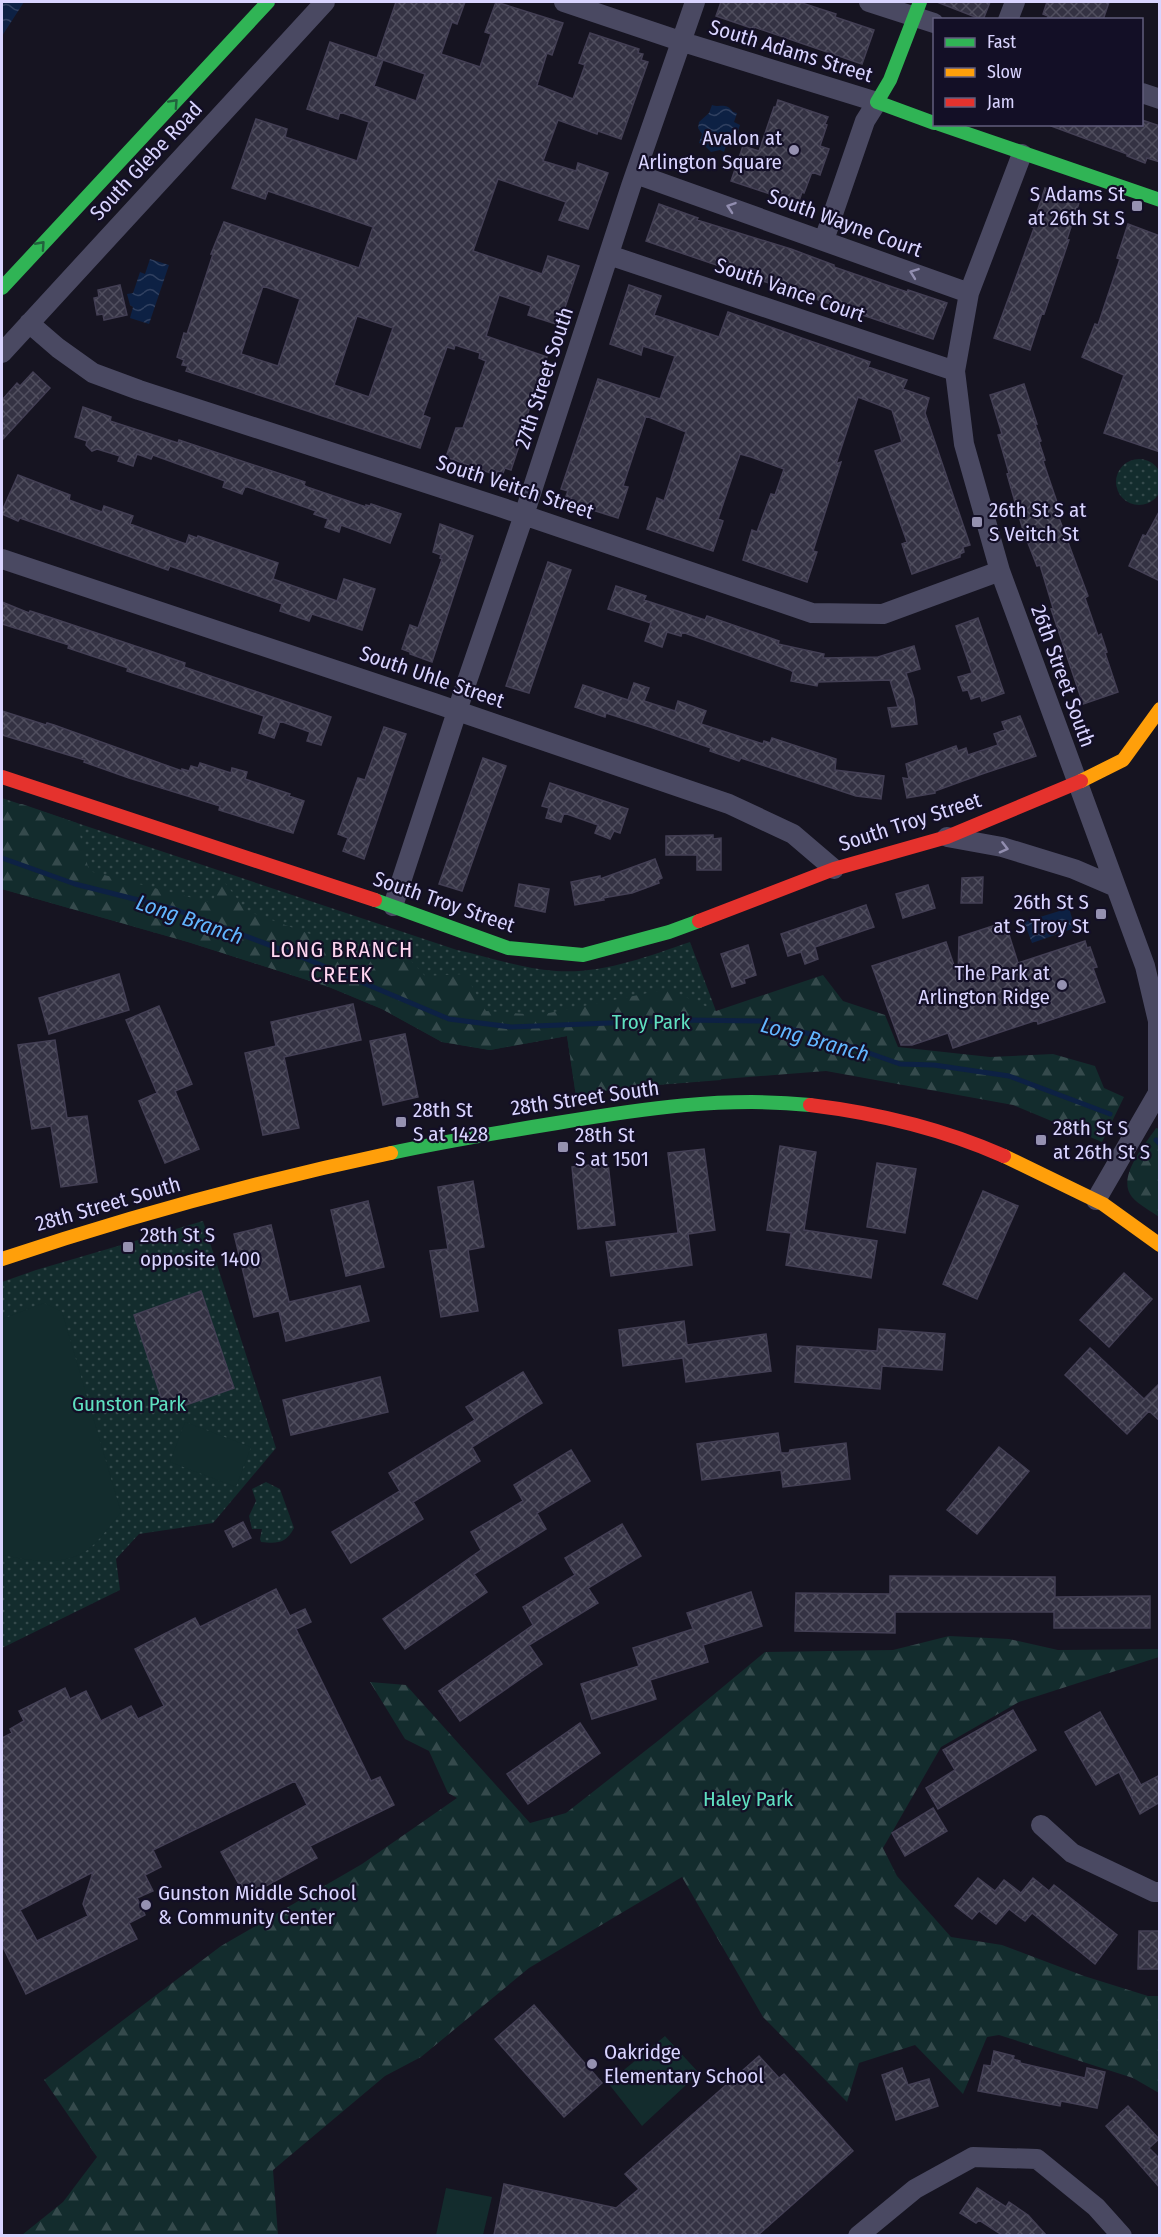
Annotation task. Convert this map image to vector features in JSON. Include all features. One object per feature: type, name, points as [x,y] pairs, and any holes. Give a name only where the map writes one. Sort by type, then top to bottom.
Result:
[{"type":"street","name":"South Glebe Road","points":[[2,288],[268,2]]},
{"type":"street","name":"South Glebe Road","points":[[2,353],[325,2]]},
{"type":"street","name":"South Adams Street","points":[[564,2],[682,42],[877,102],[933,123]]},
{"type":"street","name":"27th Street South","points":[[393,906],[695,2]]},
{"type":"street","points":[[869,2],[917,9],[933,22]]},
{"type":"street","points":[[1009,18],[1015,2]]},
{"type":"street","points":[[824,240],[865,121],[890,80],[917,9]]},
{"type":"street","points":[[1143,93],[1160,99]]},
{"type":"street","points":[[945,126],[1160,200]]},
{"type":"street","name":"26th Street South","points":[[1022,154],[969,293],[955,371],[964,444],[1000,571],[1145,966],[1158,1021],[1158,1094],[1096,1200]]},
{"type":"street","name":"South Wayne Court","points":[[636,174],[969,293]]},
{"type":"street","name":"South Vance Court","points":[[609,255],[955,371]]},
{"type":"street","name":"South Veitch Street","points":[[29,323],[58,348],[93,373],[812,613],[883,614],[1000,571]]},
{"type":"street","name":"South Uhle Street","points":[[2,559],[729,804],[793,834],[834,869]]},
{"type":"street","name":"South Troy Street","points":[[2,777],[393,906],[508,948],[583,955],[669,932],[834,869],[946,837],[1077,783],[1123,760],[1160,709]]},
{"type":"street","points":[[946,837],[1002,847],[1074,869],[1116,887]]},
{"type":"street","name":"28th Street South","points":[[2,1259],[127,1219],[380,1155],[597,1116],[741,1102],[796,1104],[872,1114],[951,1134],[1023,1162],[1096,1200],[1160,1245]]},
{"type":"street","points":[[1041,1825],[1072,1853],[1154,1892],[1160,1892]]},
{"type":"street","points":[[858,2235],[915,2189],[973,2157],[1036,2159],[1096,2207],[1122,2235]]},
{"type":"green space","points":[[1139,459],[1155,466],[1162,482],[1155,498],[1139,505],[1123,498],[1116,482],[1123,466]]},
{"type":"green space","name":"Troy Park","points":[[2,798],[457,950],[519,965],[556,971],[591,970],[624,963],[690,942],[716,1011],[721,1080],[620,1088],[576,1096],[567,1036],[490,1050],[442,1042],[382,1009],[329,987],[188,942],[2,889]]},
{"type":"green space","name":"Troy Park","points":[[22,804],[77,823],[89,871],[212,903],[221,878],[247,911],[337,944],[400,949],[425,976],[465,974],[486,1011],[539,1015],[668,989],[716,1011],[823,975],[843,1001],[885,1015],[898,1047],[990,1057],[1053,1054],[1095,1066],[1104,1088],[1124,1097],[1102,1142],[1013,1105],[826,1071],[620,1088],[576,1096],[567,1036],[490,1050],[442,1042],[382,1009],[329,987],[188,942],[2,889],[2,806]]},
{"type":"green space","points":[[1156,1128],[1160,1129],[1159,1217],[1132,1197],[1127,1180],[1139,1152]]},
{"type":"green space","name":"Gunston Park","points":[[203,1221],[276,1448],[213,1523],[139,1534],[116,1559],[120,1590],[2,1648],[2,1282]]},
{"type":"green space","points":[[44,1303],[62,1312],[121,1512],[86,1551],[55,1561],[2,1555],[2,1319]]},
{"type":"green space","points":[[185,1422],[251,1447],[236,1487],[170,1462]]},
{"type":"green space","points":[[266,1482],[280,1489],[294,1528],[285,1540],[272,1543],[261,1542],[262,1529],[252,1529],[249,1516],[256,1501],[252,1489]]},
{"type":"green space","name":"Haley Park","points":[[949,1636],[1009,1639],[1058,1650],[1159,1649],[1159,1657],[1019,1702],[941,1747],[883,1848],[897,1876],[951,1937],[1002,1945],[1084,1976],[1148,1996],[1159,1996],[1159,2093],[1133,2078],[999,2035],[987,2037],[963,2094],[915,2045],[859,2063],[847,2102],[763,2017],[682,1877],[529,1968],[421,2057],[385,2076],[273,2170],[278,2235],[22,2235],[63,2202],[97,2157],[44,2080],[221,1946],[362,1864],[457,1798],[448,1793],[429,1751],[405,1739],[370,1682],[406,1685],[530,1823],[566,1813],[765,1652],[893,1650]]},
{"type":"green space","points":[[665,2036],[699,2073],[642,2126],[608,2083]]},
{"type":"green space","points":[[446,2188],[492,2197],[483,2235],[436,2235]]},
{"type":"water","points":[[2,2],[24,2],[2,36]]},
{"type":"water","points":[[712,105],[725,106],[737,113],[734,122],[740,125],[733,145],[727,143],[724,152],[720,150],[711,152],[699,143],[702,134],[698,128],[699,122],[709,113]]},
{"type":"water","points":[[150,259],[169,265],[149,324],[130,318],[133,307],[130,305],[127,294],[133,293],[140,272],[145,274]]},
{"type":"water","points":[[1069,908],[1075,928],[1032,943],[1024,922]]},
{"type":"building","points":[[396,2],[465,2],[457,24],[452,22],[441,54],[480,67],[491,34],[485,32],[496,2],[563,23],[552,55],[547,53],[537,85],[573,99],[585,65],[579,63],[590,33],[639,49],[638,53],[643,54],[641,60],[648,62],[621,139],[598,131],[597,134],[558,120],[543,161],[576,171],[578,163],[608,173],[588,229],[559,220],[566,202],[498,179],[473,251],[542,274],[548,256],[579,266],[559,325],[528,315],[531,306],[499,295],[486,336],[547,357],[517,445],[519,446],[511,470],[505,468],[503,473],[497,471],[496,475],[446,457],[456,428],[463,428],[486,361],[479,358],[480,353],[455,345],[454,349],[447,347],[423,415],[430,418],[420,448],[186,371],[188,366],[182,365],[184,360],[177,357],[184,333],[187,334],[213,254],[211,254],[224,222],[359,268],[373,227],[268,191],[265,199],[232,188],[256,119],[287,129],[285,137],[357,161],[369,122],[340,112],[338,119],[307,109],[330,42],[377,58]],"holes":[[[383,60],[425,74],[416,101],[374,86]],[[263,286],[300,299],[278,366],[241,354]],[[357,316],[393,328],[369,397],[334,385]]]},
{"type":"building","points":[[721,2],[799,2],[874,30],[862,64],[716,16]]},
{"type":"building","points":[[937,2],[990,2],[984,18],[978,18]]},
{"type":"building","points":[[1047,2],[1109,2],[1104,18],[1048,18],[1048,16],[1043,14]]},
{"type":"building","name":"Avalon at Arlington Square","points":[[778,100],[828,117],[820,146],[829,149],[820,175],[812,172],[799,201],[731,181],[743,146],[759,151]]},
{"type":"building","points":[[1143,120],[1160,126],[1160,162],[1147,158],[1145,163],[1051,126],[1143,126]]},
{"type":"building","points":[[1045,188],[1080,200],[1067,239],[1069,240],[1030,350],[994,338],[1034,228],[1032,227]]},
{"type":"building","points":[[659,204],[698,218],[697,220],[791,249],[834,265],[834,267],[907,292],[908,290],[947,303],[933,339],[646,241]]},
{"type":"building","points":[[1128,224],[1160,236],[1160,452],[1104,433],[1124,375],[1082,357],[1095,324],[1098,325],[1120,259],[1117,258]]},
{"type":"building","points":[[120,285],[127,315],[104,320],[103,314],[97,315],[94,298],[99,297],[98,290]]},
{"type":"building","points":[[629,285],[661,296],[654,315],[719,337],[728,312],[870,362],[868,367],[907,380],[903,389],[929,398],[925,413],[970,545],[963,547],[964,552],[960,554],[960,557],[912,574],[902,544],[907,542],[875,451],[902,442],[892,410],[858,397],[836,464],[841,462],[813,551],[817,552],[807,582],[743,560],[752,530],[757,532],[771,494],[775,495],[784,469],[751,457],[740,454],[718,519],[723,521],[713,551],[647,529],[657,498],[664,501],[686,432],[646,416],[623,486],[628,487],[618,518],[570,503],[571,498],[566,496],[568,491],[561,489],[598,379],[660,399],[675,356],[643,346],[641,355],[610,344]]},
{"type":"building","points":[[33,372],[50,388],[2,440],[2,400],[17,383],[20,386]]},
{"type":"building","points":[[1024,384],[1037,424],[1035,424],[1045,460],[1043,461],[1062,517],[1059,518],[1088,596],[1085,598],[1098,636],[1101,634],[1118,692],[1083,704],[1051,609],[1053,608],[1040,565],[1037,566],[1023,530],[998,435],[1002,434],[990,395]]},
{"type":"building","points":[[83,407],[111,417],[110,421],[178,443],[179,440],[305,482],[304,485],[307,487],[366,507],[371,504],[401,514],[390,543],[341,525],[339,532],[325,527],[328,519],[314,514],[316,511],[248,487],[245,487],[242,494],[223,487],[225,481],[153,455],[151,459],[137,454],[133,466],[118,461],[120,456],[97,449],[92,451],[86,445],[87,441],[75,437]]},
{"type":"building","points":[[18,475],[70,495],[69,500],[102,512],[104,506],[133,516],[130,524],[186,544],[189,535],[197,538],[198,536],[278,563],[273,579],[337,601],[344,579],[375,589],[362,630],[312,614],[309,621],[280,611],[282,604],[170,566],[168,570],[20,518],[18,521],[2,514]]},
{"type":"building","points":[[1160,510],[1160,581],[1129,566],[1143,535],[1146,536]]},
{"type":"building","points":[[440,524],[473,536],[432,662],[402,649],[410,625],[418,628],[442,559],[441,555],[433,552]]},
{"type":"building","points":[[548,562],[571,570],[529,693],[506,686]]},
{"type":"building","points":[[616,586],[646,596],[644,600],[705,620],[707,616],[779,641],[778,644],[824,654],[823,658],[878,657],[914,646],[920,669],[906,673],[914,699],[917,724],[892,727],[888,708],[898,707],[890,680],[818,682],[817,686],[791,681],[793,672],[790,670],[682,632],[681,636],[667,632],[662,647],[645,641],[651,623],[608,609]]},
{"type":"building","points":[[2,602],[29,613],[30,611],[49,617],[185,663],[184,667],[331,717],[321,745],[307,741],[310,732],[280,721],[274,738],[259,733],[264,716],[127,671],[128,668],[68,648],[69,645],[2,624]]},
{"type":"building","points":[[978,618],[1004,693],[982,701],[980,696],[971,699],[968,690],[963,691],[958,677],[972,673],[956,626]]},
{"type":"building","points":[[634,683],[649,688],[644,701],[675,711],[678,701],[706,711],[701,724],[763,744],[764,741],[770,743],[772,738],[836,759],[835,770],[884,776],[881,799],[856,796],[741,758],[739,761],[710,751],[711,748],[650,727],[606,713],[605,717],[575,707],[583,685],[628,700]]},
{"type":"building","points":[[2,711],[46,725],[47,723],[54,725],[182,771],[182,769],[189,771],[191,766],[198,768],[200,763],[231,773],[232,768],[247,772],[245,779],[304,801],[293,833],[219,810],[220,806],[129,778],[84,762],[85,760],[2,735]]},
{"type":"building","points":[[1020,716],[1036,756],[935,791],[935,793],[907,798],[903,778],[909,779],[906,764],[956,746],[958,751],[966,748],[968,755],[998,745],[994,734],[1005,730],[1002,722]]},
{"type":"building","points":[[384,727],[406,734],[364,859],[343,851],[348,838],[338,834],[358,778],[365,780]]},
{"type":"building","points":[[483,758],[506,766],[462,891],[439,884]]},
{"type":"building","points":[[550,783],[628,809],[620,833],[614,831],[610,839],[595,833],[598,825],[564,813],[561,822],[546,818],[549,808],[542,806]]},
{"type":"building","points":[[713,835],[713,839],[721,838],[721,870],[697,870],[697,855],[666,855],[666,836]]},
{"type":"building","points":[[655,859],[662,878],[658,880],[659,883],[632,893],[575,905],[571,882],[600,876],[600,879]]},
{"type":"building","points":[[983,877],[982,903],[961,903],[962,878]]},
{"type":"building","points":[[519,884],[549,889],[545,912],[515,906]]},
{"type":"building","points":[[928,885],[935,908],[903,918],[896,894]]},
{"type":"building","points":[[866,905],[874,927],[815,947],[818,959],[805,964],[801,952],[788,956],[781,934]]},
{"type":"building","points":[[1005,922],[1018,963],[1085,941],[1087,948],[1090,947],[1097,967],[1093,968],[1105,1002],[1038,1024],[1037,1020],[953,1048],[948,1033],[912,1045],[901,1045],[872,966],[946,942],[958,977],[959,937]]},
{"type":"building","points":[[748,945],[756,975],[744,979],[745,983],[732,987],[721,954]]},
{"type":"building","points":[[119,974],[129,1010],[49,1034],[39,998]]},
{"type":"building","points":[[353,1004],[361,1040],[284,1057],[299,1128],[263,1135],[245,1053],[276,1046],[271,1022]]},
{"type":"building","points":[[159,1006],[192,1084],[175,1091],[199,1149],[165,1163],[139,1101],[157,1093],[126,1020]]},
{"type":"building","points":[[405,1034],[418,1097],[383,1105],[370,1041]]},
{"type":"building","points":[[55,1040],[67,1118],[87,1116],[97,1182],[61,1187],[51,1126],[32,1129],[18,1045]]},
{"type":"building","points":[[780,1146],[816,1152],[804,1230],[877,1241],[871,1278],[786,1265],[791,1233],[767,1230]]},
{"type":"building","points":[[704,1149],[715,1230],[688,1234],[692,1265],[611,1276],[606,1242],[678,1233],[668,1153]]},
{"type":"building","points":[[608,1163],[615,1225],[578,1229],[572,1167]]},
{"type":"building","points":[[877,1163],[916,1169],[905,1233],[867,1227]]},
{"type":"building","points":[[473,1181],[484,1247],[468,1250],[478,1311],[441,1317],[430,1251],[448,1249],[438,1187]]},
{"type":"building","points":[[983,1191],[1018,1206],[977,1299],[943,1284]]},
{"type":"building","points":[[368,1201],[384,1267],[346,1276],[331,1210]]},
{"type":"building","points":[[271,1225],[289,1302],[360,1286],[369,1321],[286,1341],[279,1311],[254,1317],[234,1234]]},
{"type":"building","points":[[1124,1273],[1152,1299],[1109,1347],[1080,1320]]},
{"type":"building","points":[[201,1291],[234,1388],[166,1412],[134,1315]]},
{"type":"building","points":[[684,1321],[687,1345],[766,1334],[771,1371],[686,1382],[683,1358],[623,1366],[619,1330]]},
{"type":"building","points":[[879,1329],[945,1334],[942,1370],[882,1366],[880,1389],[795,1382],[797,1346],[877,1351]]},
{"type":"building","points":[[1090,1348],[1144,1399],[1160,1383],[1160,1421],[1149,1411],[1127,1434],[1065,1375]]},
{"type":"building","points":[[523,1372],[542,1403],[472,1447],[480,1461],[413,1502],[423,1519],[351,1563],[332,1532],[400,1491],[389,1473],[475,1420],[466,1407]]},
{"type":"building","points":[[380,1377],[388,1412],[291,1435],[283,1400]]},
{"type":"building","points":[[778,1433],[781,1453],[846,1443],[850,1479],[783,1487],[781,1470],[702,1480],[697,1444]]},
{"type":"building","points":[[999,1447],[1029,1471],[977,1534],[947,1510]]},
{"type":"building","points":[[571,1450],[590,1481],[537,1513],[546,1529],[474,1574],[487,1592],[405,1649],[383,1619],[481,1550],[471,1532],[523,1501],[514,1485]]},
{"type":"building","points":[[243,1522],[251,1538],[233,1547],[225,1531]]},
{"type":"building","points":[[622,1524],[641,1556],[588,1588],[598,1603],[529,1645],[542,1664],[460,1721],[439,1691],[533,1625],[523,1607],[575,1575],[565,1558]]},
{"type":"building","points":[[890,1576],[1055,1577],[1055,1597],[1150,1596],[1150,1628],[1054,1628],[1054,1612],[895,1612],[895,1633],[795,1631],[796,1593],[890,1594]]},
{"type":"building","points":[[276,1589],[290,1616],[305,1609],[311,1622],[296,1629],[371,1781],[380,1777],[394,1805],[310,1846],[317,1858],[246,1897],[221,1852],[307,1805],[295,1781],[153,1850],[161,1867],[145,1875],[153,1891],[137,1898],[145,1915],[129,1923],[137,1939],[26,1994],[2,1945],[2,1738],[12,1733],[10,1729],[24,1721],[19,1711],[65,1688],[70,1699],[86,1691],[101,1721],[131,1706],[138,1719],[164,1706],[135,1649],[195,1618],[200,1627]],"holes":[[[93,1872],[83,1904],[88,1916],[37,1941],[20,1910]]]},
{"type":"building","points":[[751,1592],[762,1626],[703,1645],[708,1662],[650,1680],[656,1699],[592,1719],[581,1684],[639,1666],[633,1648],[693,1629],[687,1613]]},
{"type":"building","points":[[1013,1710],[1036,1750],[938,1809],[926,1788],[955,1770],[943,1750]]},
{"type":"building","points":[[1100,1712],[1141,1785],[1160,1775],[1160,1802],[1140,1814],[1119,1772],[1096,1785],[1065,1732]]},
{"type":"building","points":[[580,1723],[600,1753],[528,1804],[507,1774]]},
{"type":"building","points":[[933,1808],[947,1831],[905,1856],[892,1833]]},
{"type":"building","points":[[978,1878],[995,1891],[1004,1880],[1021,1893],[1033,1878],[1049,1891],[1054,1885],[1117,1935],[1095,1964],[1032,1913],[1025,1921],[1009,1909],[996,1924],[979,1911],[972,1919],[955,1906]]},
{"type":"building","points":[[1139,1931],[1160,1931],[1160,1969],[1138,1969]]},
{"type":"building","points":[[534,2005],[602,2083],[564,2117],[495,2039]]},
{"type":"building","points":[[994,2051],[1014,2056],[1013,2059],[1020,2063],[1085,2078],[1087,2068],[1105,2072],[1097,2108],[1061,2101],[1060,2106],[978,2091],[984,2065],[991,2066]]},
{"type":"building","points":[[759,2056],[779,2078],[784,2074],[853,2151],[758,2235],[494,2235],[504,2184],[616,2208],[639,2189],[625,2174]]},
{"type":"building","points":[[902,2068],[908,2085],[929,2079],[938,2106],[896,2120],[882,2075]]},
{"type":"building","points":[[1128,2106],[1159,2139],[1149,2148],[1160,2159],[1160,2188],[1106,2126]]},
{"type":"building","points":[[977,2188],[1006,2207],[1009,2202],[1028,2215],[1046,2235],[1002,2235],[979,2220],[976,2223],[960,2213]]},
{"type":"waterway","name":"Long Branch","points":[[2,858],[75,884],[174,909],[309,960],[449,1019],[511,1027],[683,1020],[761,1021],[832,1040],[900,1064],[934,1065],[1009,1076],[1110,1114]]},
{"type":"waterway","name":"Long Branch","points":[[1156,1140],[1160,1144]]},
{"type":"traffic: fast","points":[[2,288],[268,2]]},
{"type":"traffic: fast","points":[[920,2],[890,80],[877,102],[933,123]]},
{"type":"traffic: fast","points":[[945,126],[1160,200]]},
{"type":"traffic: fast","points":[[375,900],[508,948],[583,955],[669,932],[699,921]]},
{"type":"traffic: fast","points":[[391,1153],[494,1133],[683,1105],[746,1102],[810,1105]]},
{"type":"traffic: slow","points":[[1081,781],[1123,760],[1160,709]]},
{"type":"traffic: slow","points":[[2,1259],[195,1200],[391,1153]]},
{"type":"traffic: slow","points":[[1004,1156],[1103,1204],[1160,1245]]},
{"type":"traffic: jam","points":[[2,777],[375,900]]},
{"type":"traffic: jam","points":[[699,921],[834,869],[947,837],[1081,781]]},
{"type":"traffic: jam","points":[[810,1105],[909,1123],[981,1146],[1004,1156]]},
{"type":"place","name":"Avalon at Arlington Square","points":[[794,150]]},
{"type":"place","name":"S Adams St at 26th St S","points":[[1137,206]]},
{"type":"place","name":"26th St S at S Veitch St","points":[[977,522]]},
{"type":"place","name":"26th St S at S Troy St","points":[[1101,914]]},
{"type":"place","name":"The Park at Arlington Ridge","points":[[1062,985]]},
{"type":"place","name":"28th St S at 1428","points":[[401,1122]]},
{"type":"place","name":"28th St S at 26th St S","points":[[1041,1140]]},
{"type":"place","name":"28th St S at 1501","points":[[563,1147]]},
{"type":"place","name":"28th St S opposite 1400","points":[[128,1247]]},
{"type":"place","name":"Gunston Middle School & Community Center","points":[[146,1905]]},
{"type":"place","name":"Oakridge Elementary School","points":[[592,2064]]},
{"type":"district","name":"LONG BRANCH CREEK","points":[[342,962]]}]
